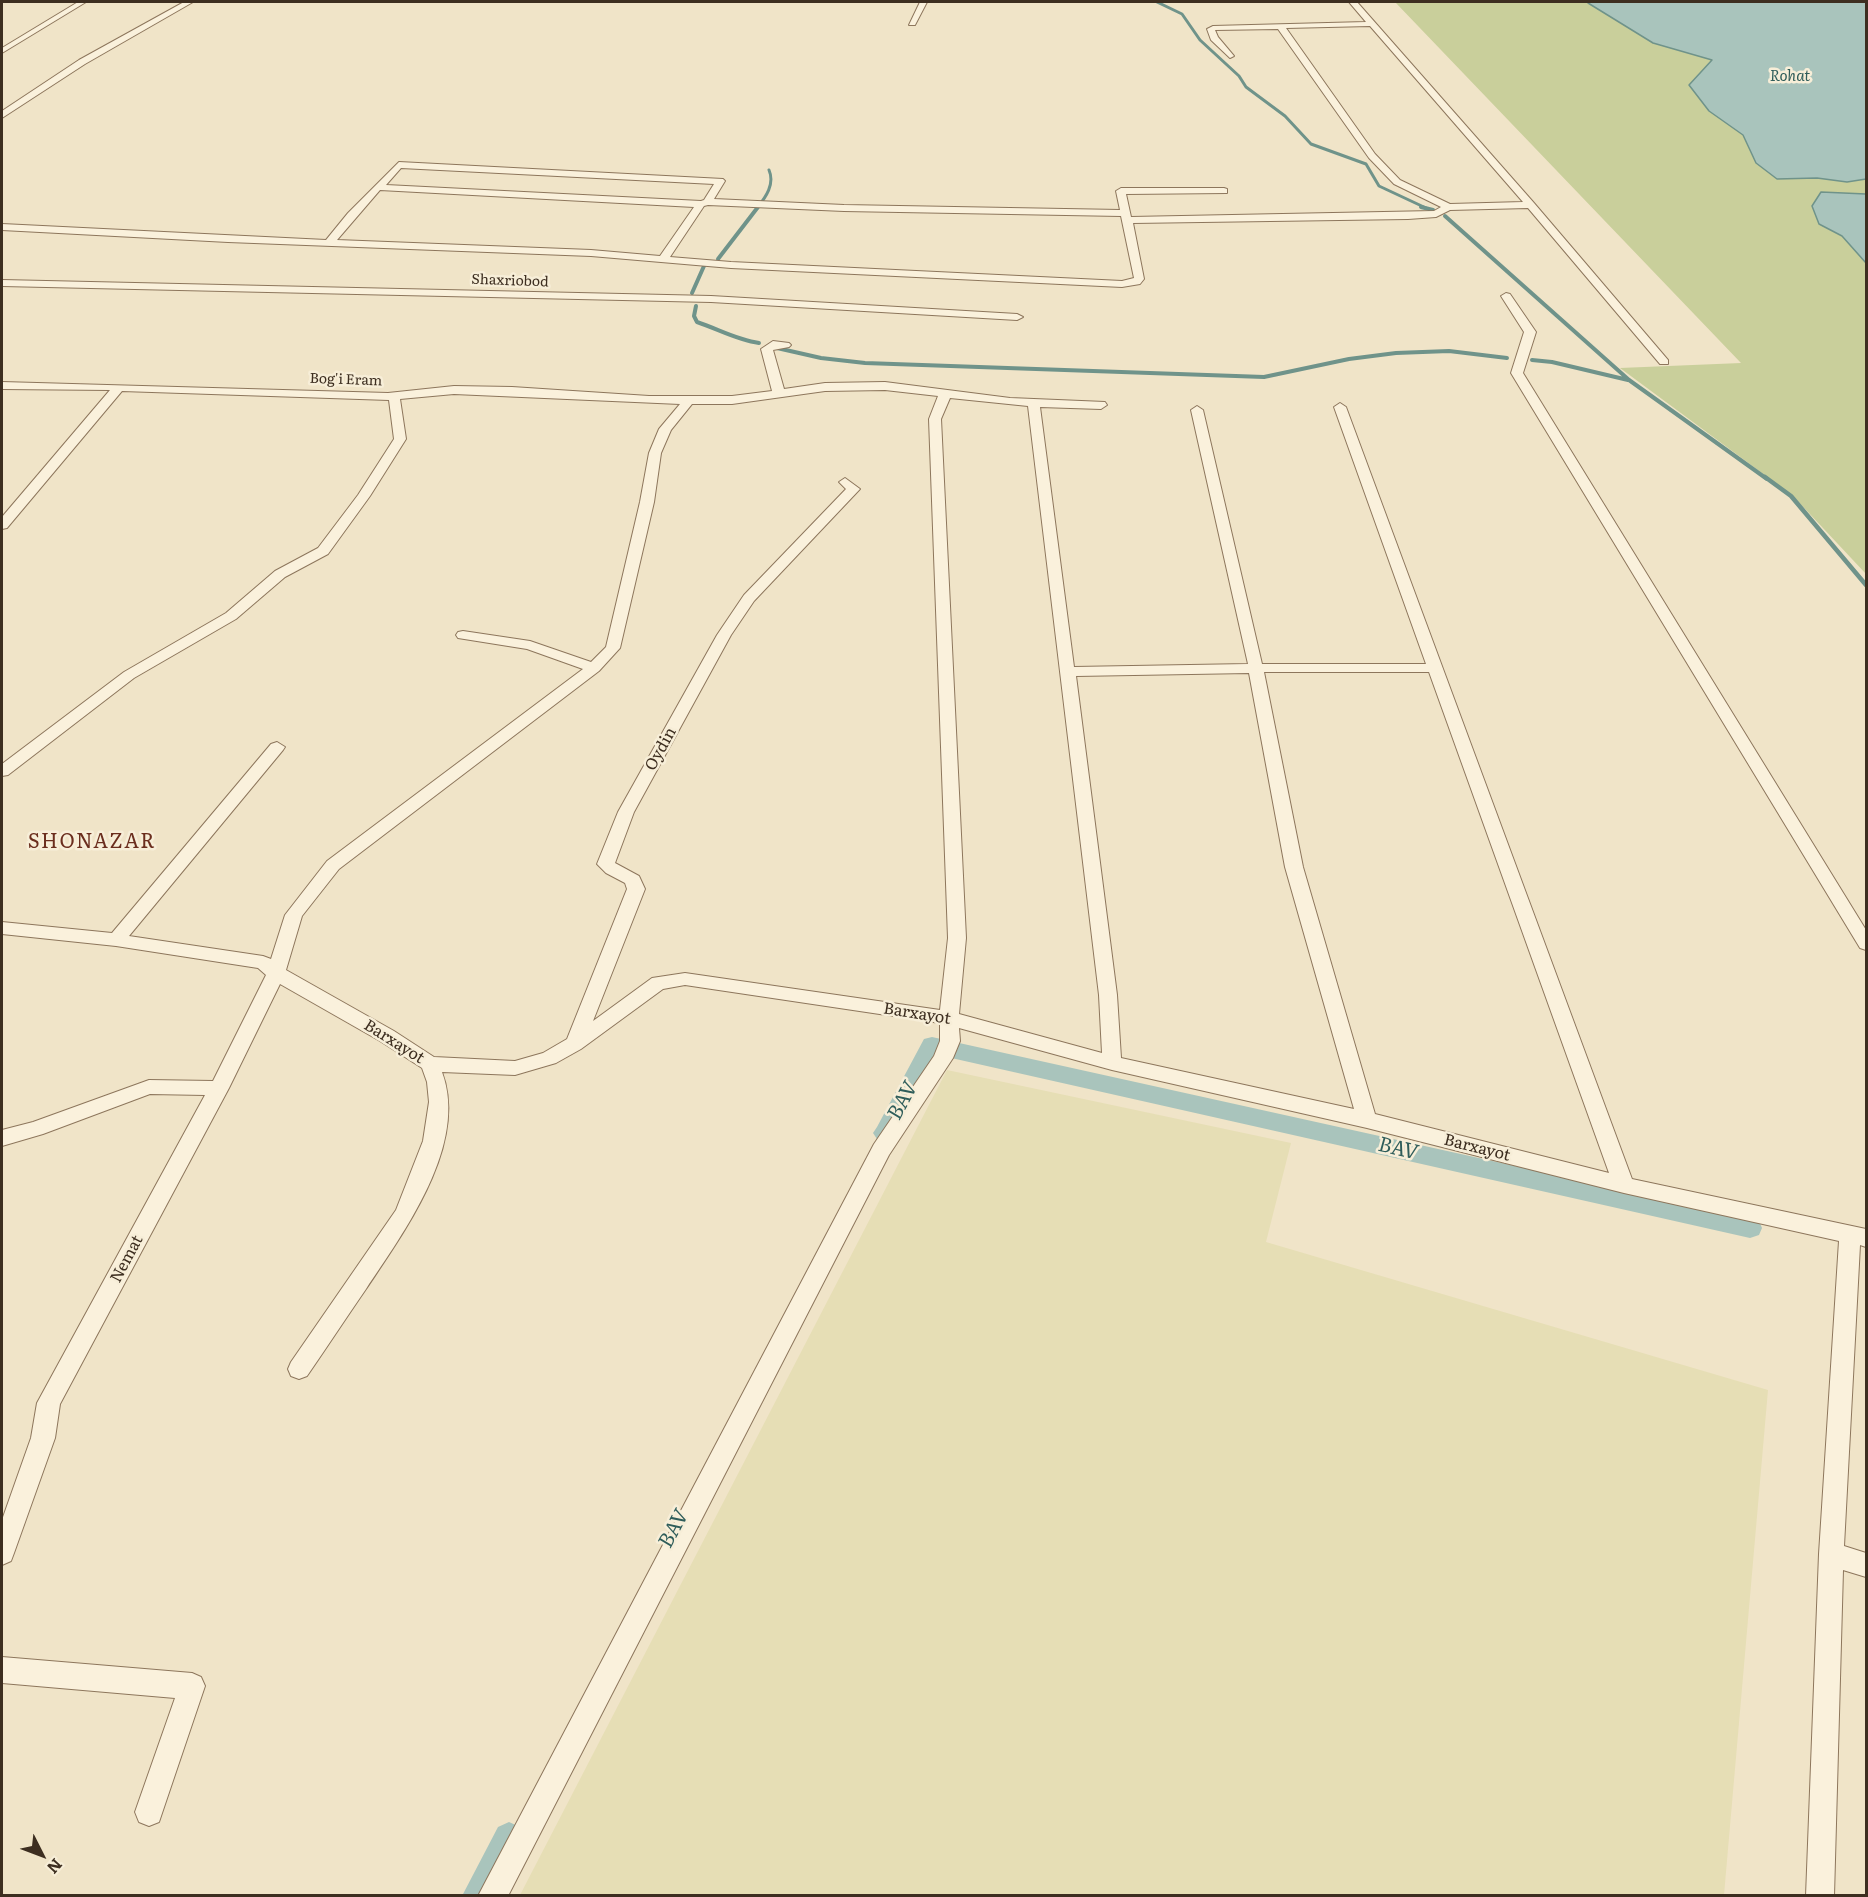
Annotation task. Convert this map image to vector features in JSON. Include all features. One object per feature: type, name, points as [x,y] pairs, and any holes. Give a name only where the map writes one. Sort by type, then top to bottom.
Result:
[{"type":"street","points":[[2,51],[82,2]]},
{"type":"street","points":[[2,115],[82,62],[189,2]]},
{"type":"street","points":[[912,23],[923,2]]},
{"type":"street","points":[[1353,2],[1531,205],[1664,362]]},
{"type":"street","points":[[1230,56],[1214,38],[1213,28],[1371,24]]},
{"type":"street","points":[[1280,26],[1372,156],[1397,182],[1448,207],[1531,205]]},
{"type":"street","points":[[329,243],[351,214],[399,165],[720,181],[663,259]]},
{"type":"street","points":[[378,187],[704,203],[1126,217],[1407,216],[1436,214],[1448,207]]},
{"type":"street","points":[[2,227],[591,253],[731,265],[1128,284],[1139,279],[1121,191],[1224,191]]},
{"type":"street","name":"Shaxriobod","points":[[2,283],[711,299],[1017,317]]},
{"type":"street","points":[[1506,297],[1530,332],[1517,373],[1866,944]]},
{"type":"street","points":[[779,393],[767,349],[773,344],[784,345]]},
{"type":"street","name":"Bog'i Eram","points":[[2,386],[119,387],[394,396],[454,390],[489,390],[689,400],[732,400],[825,387],[885,386],[1034,404],[1101,405]]},
{"type":"street","points":[[2,525],[119,387]]},
{"type":"street","points":[[492,1896],[882,1150],[947,1050],[957,938],[935,419],[946,392]]},
{"type":"street","points":[[2,771],[129,675],[231,616],[280,574],[322,551],[364,496],[400,439],[394,396]]},
{"type":"street","name":"Nemat","points":[[2,1553],[43,1438],[49,1403],[219,1088],[276,973],[294,915],[333,865],[594,668],[613,648],[647,502],[655,453],[665,429],[689,400]]},
{"type":"street","points":[[1034,404],[1108,995],[1112,1063]]},
{"type":"street","points":[[1340,407],[1624,1185]]},
{"type":"street","points":[[1197,410],[1256,668],[1294,867],[1367,1120]]},
{"type":"street","name":"Oydin","points":[[574,1044],[636,889],[633,880],[606,864],[626,812],[724,635],[748,598],[854,489],[845,482]]},
{"type":"street","points":[[463,635],[530,645],[594,668]]},
{"type":"street","points":[[1068,672],[1256,668],[1436,668]]},
{"type":"street","points":[[116,940],[277,747]]},
{"type":"street","name":"Barxayot","points":[[2,928],[116,940],[263,962],[276,973],[387,1036],[430,1064],[515,1068],[549,1058],[574,1044],[658,983],[685,979],[949,1018],[1112,1063],[1367,1120],[1624,1185],[1858,1236]]},
{"type":"street","points":[[299,1369],[404,1215],[412,1197],[432,1143],[440,1112],[438,1080],[430,1064]]},
{"type":"street","points":[[2,1138],[36,1129],[149,1087],[219,1088]]},
{"type":"street","points":[[1820,1896],[1831,1554],[1858,1236]]},
{"type":"street","points":[[1831,1554],[1866,1565]]},
{"type":"street","points":[[2,1670],[192,1686],[149,1812]]},
{"type":"shaded area","points":[[947,1070],[1291,1143],[1266,1242],[1768,1390],[1724,1895],[520,1895]]},
{"type":"green space","points":[[1395,2],[1866,2],[1866,574],[1793,496],[1620,368],[1741,363]]},
{"type":"water","name":"Rohat","points":[[1866,2],[1866,179],[1847,182],[1817,178],[1777,179],[1756,163],[1743,135],[1709,111],[1689,85],[1712,60],[1653,43],[1588,3]]},
{"type":"water","points":[[1821,192],[1866,194],[1866,263],[1842,236],[1819,224],[1812,206]]},
{"type":"waterway","points":[[1157,2],[1182,14],[1200,40],[1239,76],[1246,87],[1285,116],[1311,144],[1366,164],[1379,186],[1426,208]]},
{"type":"waterway","points":[[757,208],[770,185],[769,170]]},
{"type":"waterway","points":[[718,259],[758,207]]},
{"type":"waterway","points":[[1421,207],[1433,210]]},
{"type":"waterway","points":[[1445,216],[1629,380],[1767,479]]},
{"type":"waterway","points":[[692,293],[704,266]]},
{"type":"waterway","points":[[696,306],[694,316],[697,322],[735,337],[759,343]]},
{"type":"waterway","points":[[777,348],[821,358],[865,363],[1264,377],[1349,359],[1396,353],[1449,351],[1507,358]]},
{"type":"waterway","points":[[1532,360],[1552,362],[1628,380]]},
{"type":"waterway","points":[[1765,477],[1791,496],[1866,585]]},
{"type":"waterway","name":"BAV","points":[[885,1133],[932,1045],[1750,1228]]},
{"type":"waterway","name":"BAV","points":[[478,1896],[509,1838]]},
{"type":"district","name":"SHONAZAR","points":[[92,842]]}]
